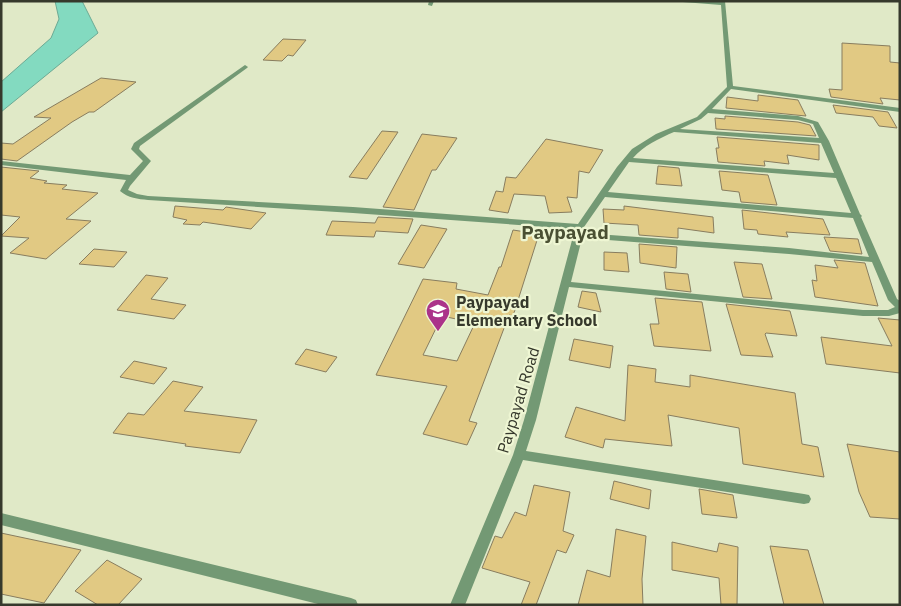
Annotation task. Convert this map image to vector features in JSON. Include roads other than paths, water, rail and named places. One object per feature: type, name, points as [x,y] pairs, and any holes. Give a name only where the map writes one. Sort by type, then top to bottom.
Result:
[{"type":"street","points":[[672,1],[723,2],[730,87],[900,110]]},
{"type":"street","points":[[245,67],[137,145],[135,149],[147,161],[126,185],[124,191],[135,196],[148,198],[353,210],[876,260]]},
{"type":"street","name":"Paypayad Road","points":[[456,605],[519,455],[552,338],[578,231],[627,160],[646,143],[693,122],[708,111],[730,87]]},
{"type":"street","points":[[708,111],[807,119],[818,125],[893,300],[900,306]]},
{"type":"street","points":[[673,131],[825,141]]},
{"type":"street","points":[[627,160],[840,176]]},
{"type":"street","points":[[1,164],[132,178]]},
{"type":"street","points":[[603,194],[858,216]]},
{"type":"street","points":[[564,284],[862,313],[888,313],[900,310]]},
{"type":"street","points":[[519,455],[804,499]]},
{"type":"street","points":[[1,519],[351,605]]},
{"type":"water","points":[[55,1],[82,1],[98,33],[1,112],[1,82],[51,38],[59,19]]},
{"type":"place","name":"Paypayad Elementary School","points":[[438,332]]},
{"type":"district","name":"Paypayad","points":[[565,232]]}]
